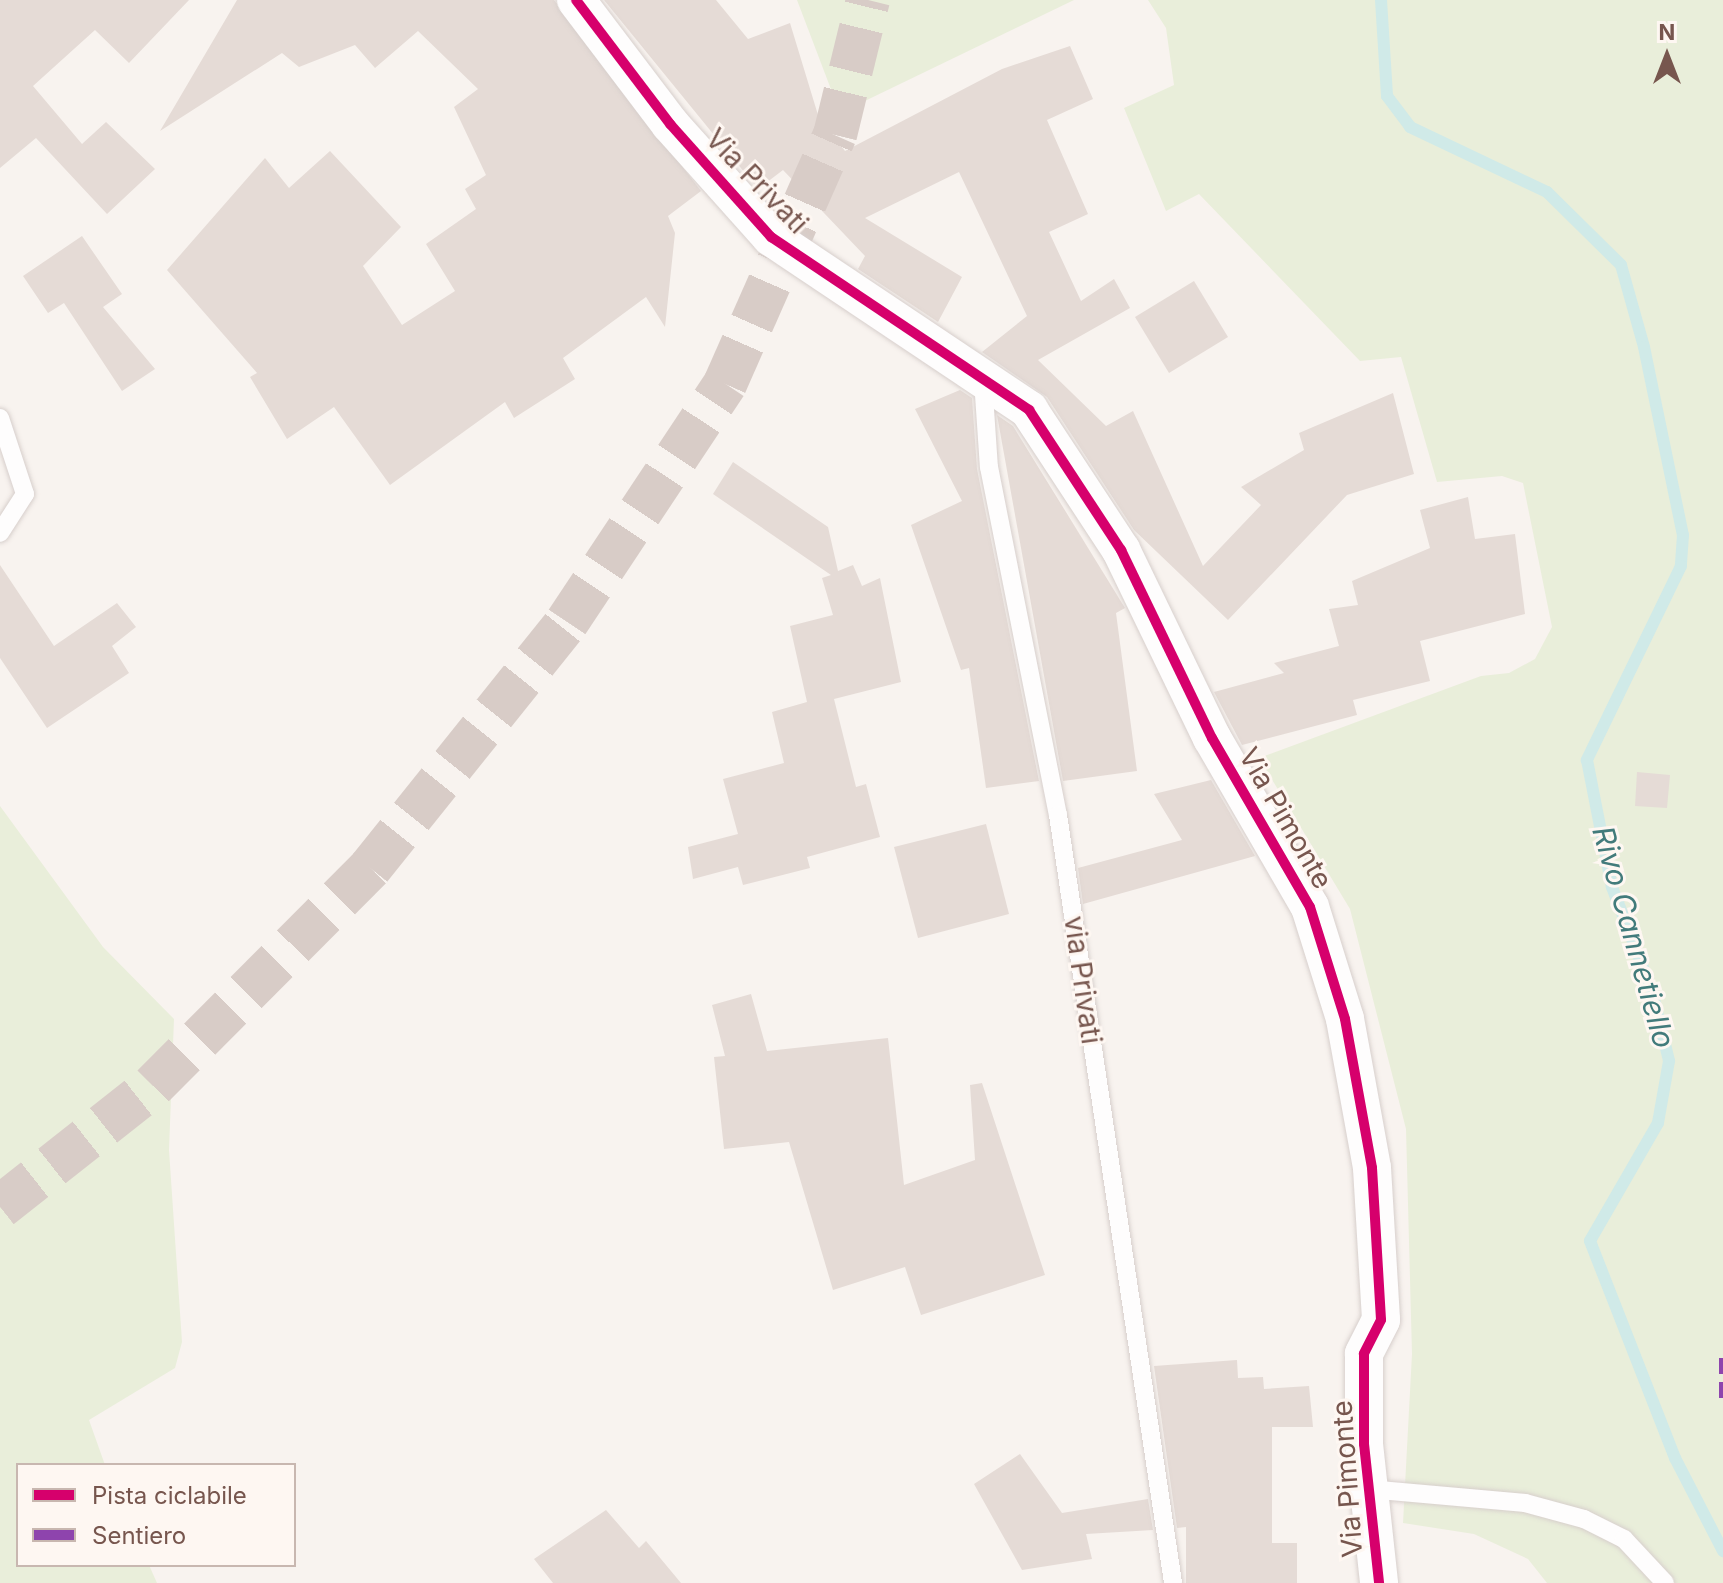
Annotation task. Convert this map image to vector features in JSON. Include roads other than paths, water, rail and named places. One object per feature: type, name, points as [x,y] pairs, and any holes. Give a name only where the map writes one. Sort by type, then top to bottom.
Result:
[{"type":"street","name":"Via Privati","points":[[576,0],[670,124],[771,237],[983,380]]},
{"type":"street","name":"Via Pimonte","points":[[983,380],[1029,410],[1079,478],[1257,822],[1310,907],[1345,1019],[1372,1168],[1381,1320],[1364,1354],[1368,1489],[1379,1583]]},
{"type":"lane","name":"via Privati","points":[[983,380],[989,467],[1058,815],[1173,1583]]},
{"type":"lane","points":[[0,418],[25,494],[0,533]]},
{"type":"lane","points":[[1368,1489],[1525,1503],[1584,1519],[1624,1539],[1665,1583]]},
{"type":"waterway","name":"Rivo Cannetiello","points":[[1381,0],[1387,96],[1410,127],[1547,192],[1621,265],[1644,347],[1683,535],[1681,566],[1587,760],[1612,887],[1652,991],[1669,1061],[1658,1123],[1590,1241],[1675,1458],[1723,1551]]},
{"type":"tunnel","points":[[0,1207],[153,1086],[370,868],[567,622],[725,384],[835,135],[868,0]]}]
